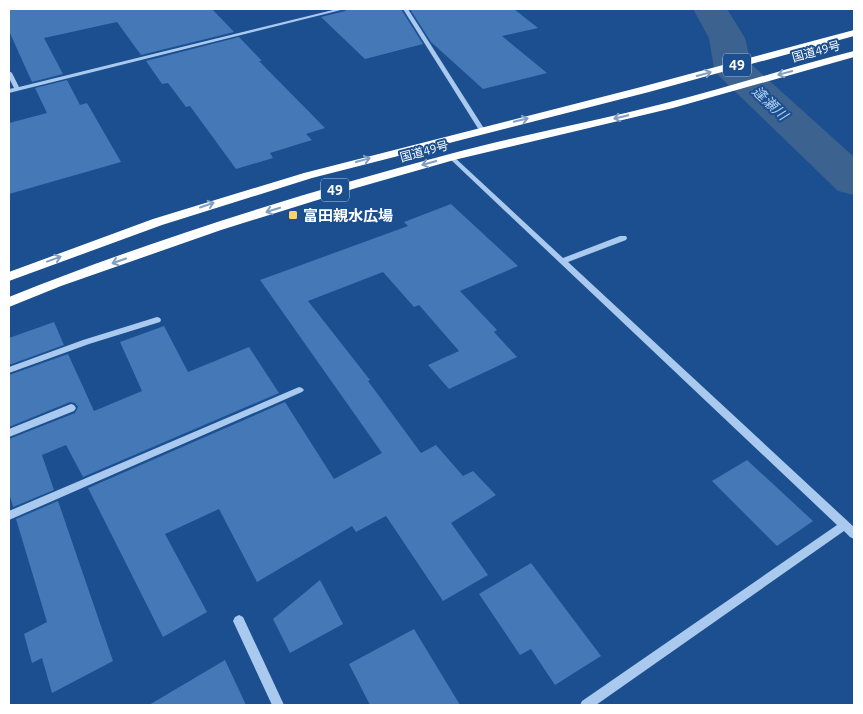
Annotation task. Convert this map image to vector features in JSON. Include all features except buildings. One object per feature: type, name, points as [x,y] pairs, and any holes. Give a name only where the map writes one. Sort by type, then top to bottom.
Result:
[{"type":"highway","name":"国道49号","points":[[9,277],[50,260],[217,202],[356,162],[657,86],[854,33]]},
{"type":"highway","name":"国道49号","points":[[9,302],[56,283],[217,227],[352,185],[451,158],[668,106],[854,54]]},
{"type":"street","points":[[9,91],[342,9]]},
{"type":"street","points":[[405,9],[482,130]]},
{"type":"street","points":[[9,73],[18,89]]},
{"type":"street","points":[[451,158],[854,534]]},
{"type":"street","points":[[562,261],[623,238]]},
{"type":"street","points":[[9,370],[86,342],[157,320]]},
{"type":"street","points":[[9,516],[299,390]]},
{"type":"street","points":[[9,433],[71,408]]},
{"type":"street","points":[[586,705],[845,525]]},
{"type":"street","points":[[240,621],[278,705]]},
{"type":"waterway","name":"逢瀬川","points":[[710,9],[727,38],[733,68],[854,181]]},
{"type":"place","name":"富田親水広場","points":[[293,215]]}]
